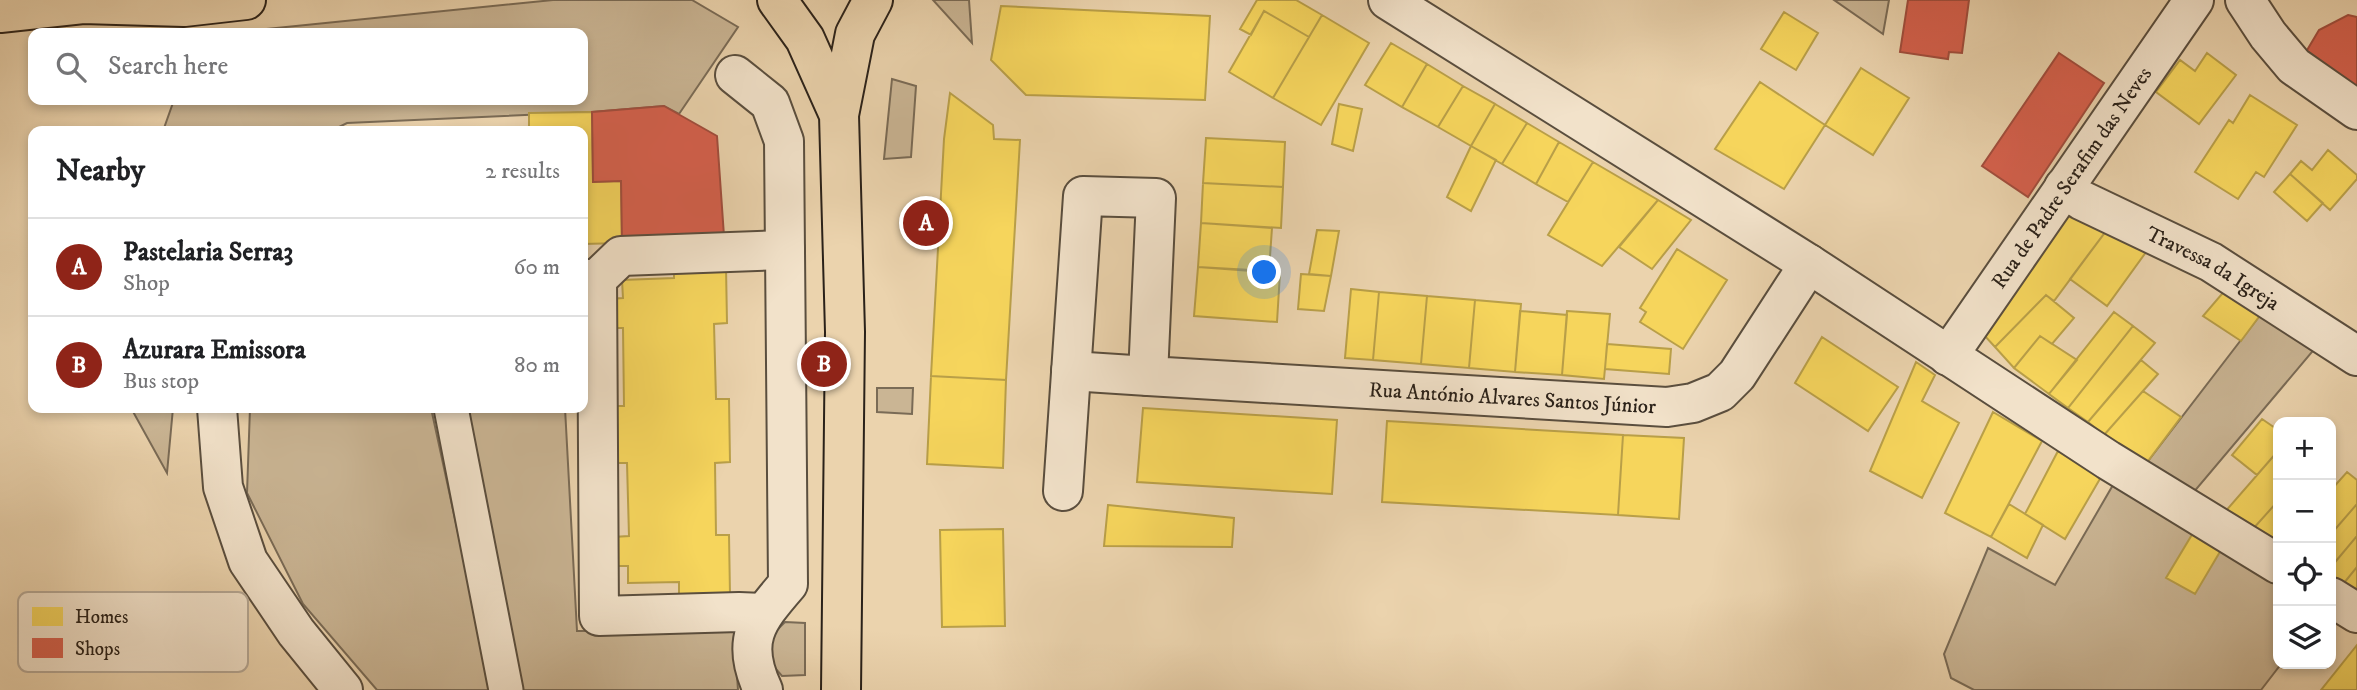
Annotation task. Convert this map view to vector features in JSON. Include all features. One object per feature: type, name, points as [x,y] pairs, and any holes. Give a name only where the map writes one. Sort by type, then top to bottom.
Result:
[{"type":"main road","points":[[0,13],[89,2],[184,7],[246,0]]},
{"type":"main road","points":[[777,0],[805,39],[839,115]]},
{"type":"main road","points":[[841,690],[845,332],[839,115],[855,34],[873,0]]},
{"type":"street","points":[[1388,0],[1809,264],[2108,460],[2273,561]]},
{"type":"street","name":"Rua de Padre Serafim das Neves","points":[[1948,356],[2194,0]]},
{"type":"street","points":[[2245,0],[2268,35],[2294,66],[2357,110]]},
{"type":"street","points":[[735,75],[770,103],[784,141],[788,584],[764,613],[753,632],[754,670],[763,690]]},
{"type":"street","name":"Travessa da Igreja","points":[[2064,187],[2081,200],[2211,262],[2357,356]]},
{"type":"street","points":[[1063,491],[1083,196],[1156,198],[1148,376]]},
{"type":"street","points":[[764,613],[599,616],[590,279],[621,256],[785,250]]},
{"type":"street","name":"Rua António Alvares Santos Júnior","points":[[1071,371],[1667,407],[1693,403],[1720,392],[1737,375],[1809,264]]},
{"type":"street","points":[[217,413],[223,487],[248,561],[296,632],[343,690]]},
{"type":"street","points":[[452,413],[506,690]]},
{"type":"street","points":[[2336,600],[2357,612]]},
{"type":"shaded area","points":[[553,0],[692,0],[738,27],[679,114],[664,106],[592,112],[347,123],[341,126],[165,126],[172,105],[588,105],[588,28],[277,28]]},
{"type":"shaded area","points":[[933,0],[969,0],[972,43]]},
{"type":"shaded area","points":[[1834,0],[1889,0],[1883,34]]},
{"type":"shaded area","points":[[892,79],[916,86],[911,157],[884,159]]},
{"type":"shaded area","points":[[2264,310],[2317,346],[2193,493],[2145,465]]},
{"type":"shaded area","points":[[877,388],[913,388],[912,414],[877,412]]},
{"type":"shaded area","points":[[134,413],[173,413],[167,473]]},
{"type":"shaded area","points":[[250,413],[432,413],[492,690],[377,690],[303,604],[247,493]]},
{"type":"shaded area","points":[[468,413],[565,413],[577,631],[734,630],[738,690],[520,690]]},
{"type":"shaded area","points":[[2113,485],[2273,583],[2273,669],[2277,669],[2261,690],[1974,690],[1951,678],[1944,654],[1988,548],[2055,585]]},
{"type":"shaded area","points":[[785,622],[805,623],[805,675],[782,676],[768,660],[769,638]]},
{"type":"building: Homes","points":[[1257,0],[1296,0],[1322,15],[1309,37],[1264,11],[1251,35],[1240,29]]},
{"type":"building: Homes","points":[[1001,6],[1210,16],[1205,100],[1026,95],[991,60]]},
{"type":"building: Homes","points":[[1264,11],[1309,37],[1273,98],[1229,72]]},
{"type":"building: Homes","points":[[1784,12],[1818,33],[1796,70],[1761,49]]},
{"type":"building: Homes","points":[[1322,15],[1369,43],[1321,125],[1273,98]]},
{"type":"building: Homes","points":[[1391,43],[1427,64],[1402,107],[1365,85]]},
{"type":"building: Homes","points":[[2207,53],[2236,75],[2199,124],[2156,92],[2180,60],[2195,71]]},
{"type":"building: Homes","points":[[1427,64],[1463,86],[1438,127],[1402,107]]},
{"type":"building: Homes","points":[[1861,68],[1909,98],[1873,155],[1825,125]]},
{"type":"building: Homes","points":[[1760,82],[1825,125],[1784,189],[1715,149]]},
{"type":"building: Homes","points":[[1463,86],[1495,104],[1471,146],[1438,127]]},
{"type":"building: Homes","points":[[950,93],[993,125],[994,139],[1020,140],[1006,380],[931,376],[944,139]]},
{"type":"building: Homes","points":[[2250,95],[2297,125],[2264,177],[2256,172],[2238,199],[2195,172],[2229,120],[2233,123]]},
{"type":"building: Homes","points":[[1339,104],[1362,109],[1353,151],[1332,144]]},
{"type":"building: Homes","points":[[1495,104],[1527,123],[1502,164],[1471,146]]},
{"type":"building: Homes","points":[[592,112],[593,182],[621,181],[622,243],[588,244],[588,126],[529,126],[529,113]]},
{"type":"building: Homes","points":[[1527,123],[1559,142],[1536,184],[1502,164]]},
{"type":"building: Homes","points":[[1206,138],[1285,142],[1283,187],[1203,183]]},
{"type":"building: Homes","points":[[1559,142],[1593,162],[1568,202],[1536,184]]},
{"type":"building: Homes","points":[[1471,146],[1496,160],[1471,211],[1447,197]]},
{"type":"building: Homes","points":[[2328,150],[2357,175],[2357,179],[2330,210],[2290,174],[2301,161],[2312,170]]},
{"type":"building: Homes","points":[[1593,162],[1658,200],[1602,266],[1548,235]]},
{"type":"building: Homes","points":[[2290,174],[2323,203],[2307,221],[2274,192]]},
{"type":"building: Homes","points":[[1203,183],[1283,187],[1281,228],[1201,223]]},
{"type":"building: Homes","points":[[1658,200],[1691,220],[1652,269],[1619,247]]},
{"type":"building: Homes","points":[[2072,209],[2109,227],[2054,301],[2046,295],[1995,347],[1983,334]]},
{"type":"building: Homes","points":[[1201,223],[1272,228],[1269,271],[1198,267]]},
{"type":"building: Homes","points":[[2109,227],[2149,248],[2107,306],[2070,279]]},
{"type":"building: Homes","points":[[1317,230],[1339,231],[1331,276],[1309,274]]},
{"type":"building: Homes","points":[[1677,249],[1727,280],[1683,349],[1640,322],[1646,312],[1640,308]]},
{"type":"building: Homes","points":[[726,267],[727,323],[714,324],[716,399],[729,399],[730,462],[715,463],[716,535],[729,535],[730,595],[679,597],[679,582],[628,583],[628,566],[614,566],[613,537],[629,536],[627,463],[614,463],[613,406],[624,406],[623,328],[609,328],[608,299],[623,298],[622,280],[674,278],[674,268]]},
{"type":"building: Homes","points":[[1198,267],[1280,273],[1277,322],[1194,316]]},
{"type":"building: Homes","points":[[1301,274],[1331,276],[1324,311],[1298,309]]},
{"type":"building: Homes","points":[[2227,288],[2264,310],[2241,341],[2203,316]]},
{"type":"building: Homes","points":[[1351,289],[1379,292],[1373,360],[1345,358]]},
{"type":"building: Homes","points":[[1379,292],[1427,296],[1421,364],[1373,360]]},
{"type":"building: Homes","points":[[2046,295],[2074,318],[2052,344],[2040,336],[2014,368],[1995,347]]},
{"type":"building: Homes","points":[[1427,296],[1475,300],[1469,368],[1421,364]]},
{"type":"building: Homes","points":[[1475,300],[1521,304],[1515,372],[1469,368]]},
{"type":"building: Homes","points":[[1520,311],[1567,315],[1562,375],[1515,372]]},
{"type":"building: Homes","points":[[1567,311],[1610,314],[1604,379],[1562,375]]},
{"type":"building: Homes","points":[[2114,312],[2133,326],[2068,408],[2049,394]]},
{"type":"building: Homes","points":[[2133,326],[2155,343],[2088,422],[2068,408]]},
{"type":"building: Homes","points":[[2040,336],[2077,360],[2049,394],[2014,368]]},
{"type":"building: Homes","points":[[1822,337],[1898,387],[1868,431],[1795,383]]},
{"type":"building: Homes","points":[[1607,344],[1671,349],[1669,374],[1605,369]]},
{"type":"building: Homes","points":[[2141,360],[2158,374],[2104,435],[2088,422]]},
{"type":"building: Homes","points":[[1916,362],[1935,375],[1922,401],[1959,423],[1922,498],[1870,471]]},
{"type":"building: Homes","points":[[931,376],[1006,380],[1003,468],[927,464]]},
{"type":"building: Homes","points":[[2143,391],[2181,417],[2145,465],[2104,435]]},
{"type":"building: Homes","points":[[1143,408],[1337,420],[1332,494],[1137,482]]},
{"type":"building: Homes","points":[[1993,412],[2042,441],[1991,537],[1945,513]]},
{"type":"building: Homes","points":[[2262,419],[2273,427],[2273,457],[2257,475],[2232,455]]},
{"type":"building: Homes","points":[[1387,421],[1623,435],[1618,515],[1382,502]]},
{"type":"building: Homes","points":[[1623,435],[1684,438],[1679,519],[1618,515]]},
{"type":"building: Homes","points":[[2058,451],[2101,477],[2065,539],[2025,514]]},
{"type":"building: Homes","points":[[2273,457],[2273,507],[2252,530],[2224,513]]},
{"type":"building: Homes","points":[[2347,472],[2357,480],[2357,504],[2336,528],[2336,484]]},
{"type":"building: Homes","points":[[2009,504],[2043,525],[2027,558],[1991,537]]},
{"type":"building: Homes","points":[[2357,504],[2357,536],[2336,561],[2336,543],[2336,528]]},
{"type":"building: Homes","points":[[1108,505],[1234,518],[1232,547],[1104,546]]},
{"type":"building: Homes","points":[[2273,507],[2273,544],[2252,530]]},
{"type":"building: Homes","points":[[1003,529],[1005,626],[942,627],[940,530]]},
{"type":"building: Homes","points":[[2193,533],[2221,550],[2195,594],[2166,578]]},
{"type":"building: Homes","points":[[2357,536],[2357,567],[2344,583],[2336,579],[2336,561]]},
{"type":"building: Homes","points":[[2357,567],[2357,590],[2344,583]]},
{"type":"building: Homes","points":[[2357,645],[2357,690],[2321,690]]},
{"type":"building: Shops","points":[[1908,0],[1969,0],[1962,53],[1949,52],[1948,59],[1900,52]]},
{"type":"building: Shops","points":[[2348,15],[2357,17],[2357,89],[2303,57],[2319,30]]},
{"type":"building: Shops","points":[[2059,53],[2104,83],[2028,197],[1982,166]]},
{"type":"building: Shops","points":[[664,106],[717,136],[724,236],[622,243],[621,181],[593,182],[592,112]]},
{"type":"place","name":"Pastelaria Serra3","points":[[926,223]]},
{"type":"place","name":"Azurara Emissora","points":[[824,364]]}]
